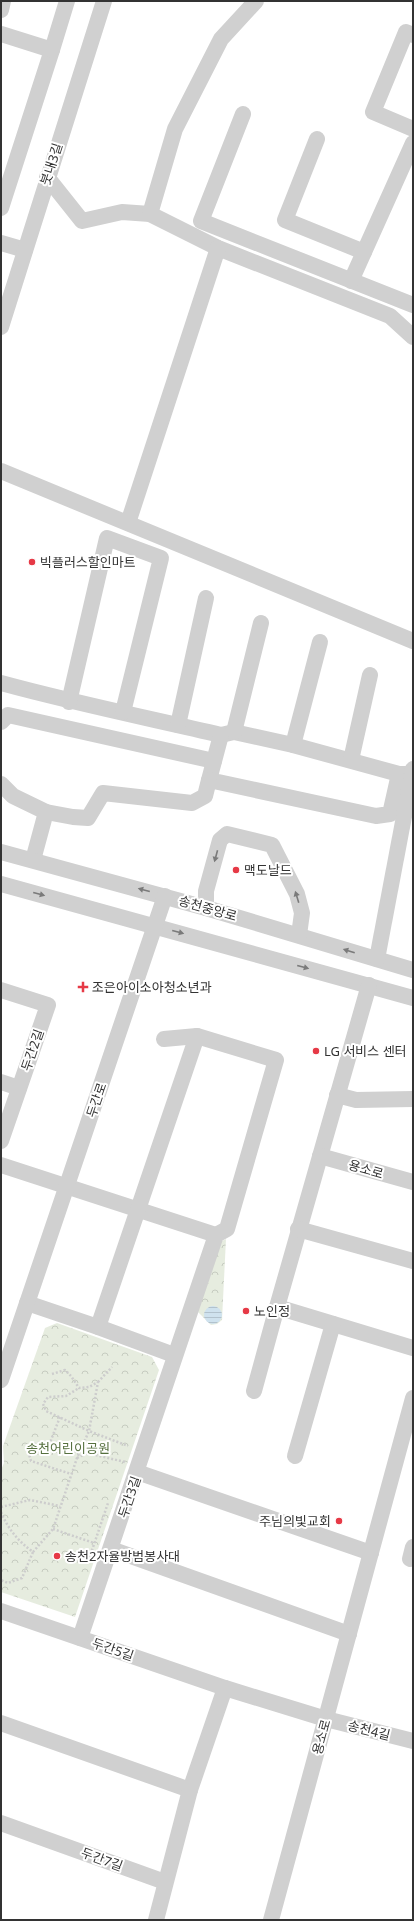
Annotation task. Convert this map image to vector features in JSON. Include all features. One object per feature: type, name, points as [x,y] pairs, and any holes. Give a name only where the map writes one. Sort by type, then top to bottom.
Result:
[{"type":"street","points":[[1,10],[3,1]]},
{"type":"street","points":[[1,208],[67,1]]},
{"type":"street","name":"붓내3길","points":[[1,327],[47,177],[104,1]]},
{"type":"street","points":[[150,214],[175,129],[221,39],[256,1]]},
{"type":"street","points":[[413,35],[406,32],[373,112],[413,128]]},
{"type":"street","points":[[1,34],[52,50]]},
{"type":"street","points":[[243,114],[200,221],[413,305]]},
{"type":"street","points":[[317,139],[285,220],[364,252]]},
{"type":"street","points":[[351,281],[413,143]]},
{"type":"street","points":[[47,177],[82,221],[122,212],[150,214],[218,248],[390,316],[413,337]]},
{"type":"street","points":[[1,243],[25,250]]},
{"type":"street","points":[[128,523],[218,248]]},
{"type":"street","points":[[1,471],[413,641]]},
{"type":"street","points":[[69,702],[107,538],[161,558],[123,712]]},
{"type":"street","points":[[178,725],[206,598]]},
{"type":"street","points":[[1,784],[13,796],[46,812],[73,818],[88,818],[103,793],[192,803],[205,796],[214,761],[228,733],[261,623]]},
{"type":"street","points":[[293,745],[320,642]]},
{"type":"street","points":[[351,760],[370,675]]},
{"type":"street","points":[[1,683],[69,702],[123,712],[178,725],[293,745],[351,760],[408,772]]},
{"type":"street","points":[[1,722],[8,715],[214,761]]},
{"type":"street","points":[[209,780],[376,816],[390,814],[408,772]]},
{"type":"street","points":[[377,960],[408,772]]},
{"type":"street","points":[[33,860],[46,812]]},
{"type":"street","points":[[206,908],[206,890],[220,840],[227,834],[264,842],[272,845],[297,894],[302,914],[299,935]]},
{"type":"street","name":"송천중앙로","points":[[1,852],[165,896],[413,970]]},
{"type":"street","points":[[1,884],[413,998]]},
{"type":"street","name":"두간로","points":[[1,1380],[165,896]]},
{"type":"street","points":[[254,1391],[298,1229],[337,1095],[367,1016],[369,985]]},
{"type":"street","name":"두간2길","points":[[1,990],[48,1005],[1,1141]]},
{"type":"street","points":[[1,1165],[216,1235],[227,1229],[276,1060],[197,1036],[164,1040]]},
{"type":"street","points":[[98,1326],[140,1209],[197,1036]]},
{"type":"street","points":[[1,1082],[19,1088]]},
{"type":"street","points":[[337,1095],[356,1100],[413,1099]]},
{"type":"street","name":"용소로","points":[[320,1156],[413,1182]]},
{"type":"street","points":[[298,1229],[413,1261]]},
{"type":"street","name":"두간3길","points":[[80,1638],[137,1472],[174,1355],[216,1235]]},
{"type":"street","points":[[27,1304],[98,1326],[174,1355]]},
{"type":"street","points":[[278,1307],[413,1348]]},
{"type":"street","points":[[295,1456],[333,1324]]},
{"type":"street","name":"용소로","points":[[271,1920],[413,1398]]},
{"type":"street","points":[[137,1472],[371,1553]]},
{"type":"street","points":[[111,1549],[349,1634]]},
{"type":"street","name":"두간5길","points":[[1,1611],[225,1688],[326,1719]]},
{"type":"street","points":[[156,1920],[190,1790],[225,1688]]},
{"type":"street","name":"송천4길","points":[[326,1719],[413,1741]]},
{"type":"street","points":[[1,1723],[190,1790]]},
{"type":"street","name":"두간7길","points":[[1,1823],[165,1882]]},
{"type":"path","points":[[112,1367],[98,1382],[89,1387],[79,1388],[66,1396],[48,1397],[43,1404],[46,1411],[89,1431],[128,1445],[126,1450]]},
{"type":"path","points":[[52,1374],[65,1370],[79,1388]]},
{"type":"path","points":[[1,1580],[8,1583],[22,1578],[33,1552],[54,1529],[71,1474],[89,1431],[98,1382]]},
{"type":"path","points":[[60,1417],[49,1445],[40,1443],[32,1444],[28,1451],[32,1462],[71,1474]]},
{"type":"path","points":[[77,1458],[87,1453],[123,1461],[124,1456]]},
{"type":"path","points":[[1,1507],[30,1500],[60,1506]]},
{"type":"path","points":[[1,1512],[14,1534],[23,1545],[33,1552]]},
{"type":"path","points":[[54,1529],[94,1543],[88,1562]]},
{"type":"green space","points":[[226,1239],[222,1320],[217,1324],[211,1325],[198,1312],[218,1243]]},
{"type":"green space","name":"송천어린이공원","points":[[57,1323],[152,1357],[159,1370],[75,1617],[1,1592],[1,1470],[4,1463],[3,1446],[45,1328]]},
{"type":"water","points":[[209,1306],[217,1306],[222,1311],[220,1322],[217,1324],[209,1324],[204,1319],[204,1311]]},
{"type":"place","name":"빅플러스할인마트","points":[[32,562]]},
{"type":"place","name":"맥도날드","points":[[236,870]]},
{"type":"place","name":"조은아이소아청소년과","points":[[83,987]]},
{"type":"place","name":"LG 서비스 센터","points":[[316,1051]]},
{"type":"place","name":"노인정","points":[[246,1311]]},
{"type":"place","name":"주님의빛교회","points":[[339,1521]]},
{"type":"place","name":"송천2자율방범봉사대","points":[[57,1556]]}]
